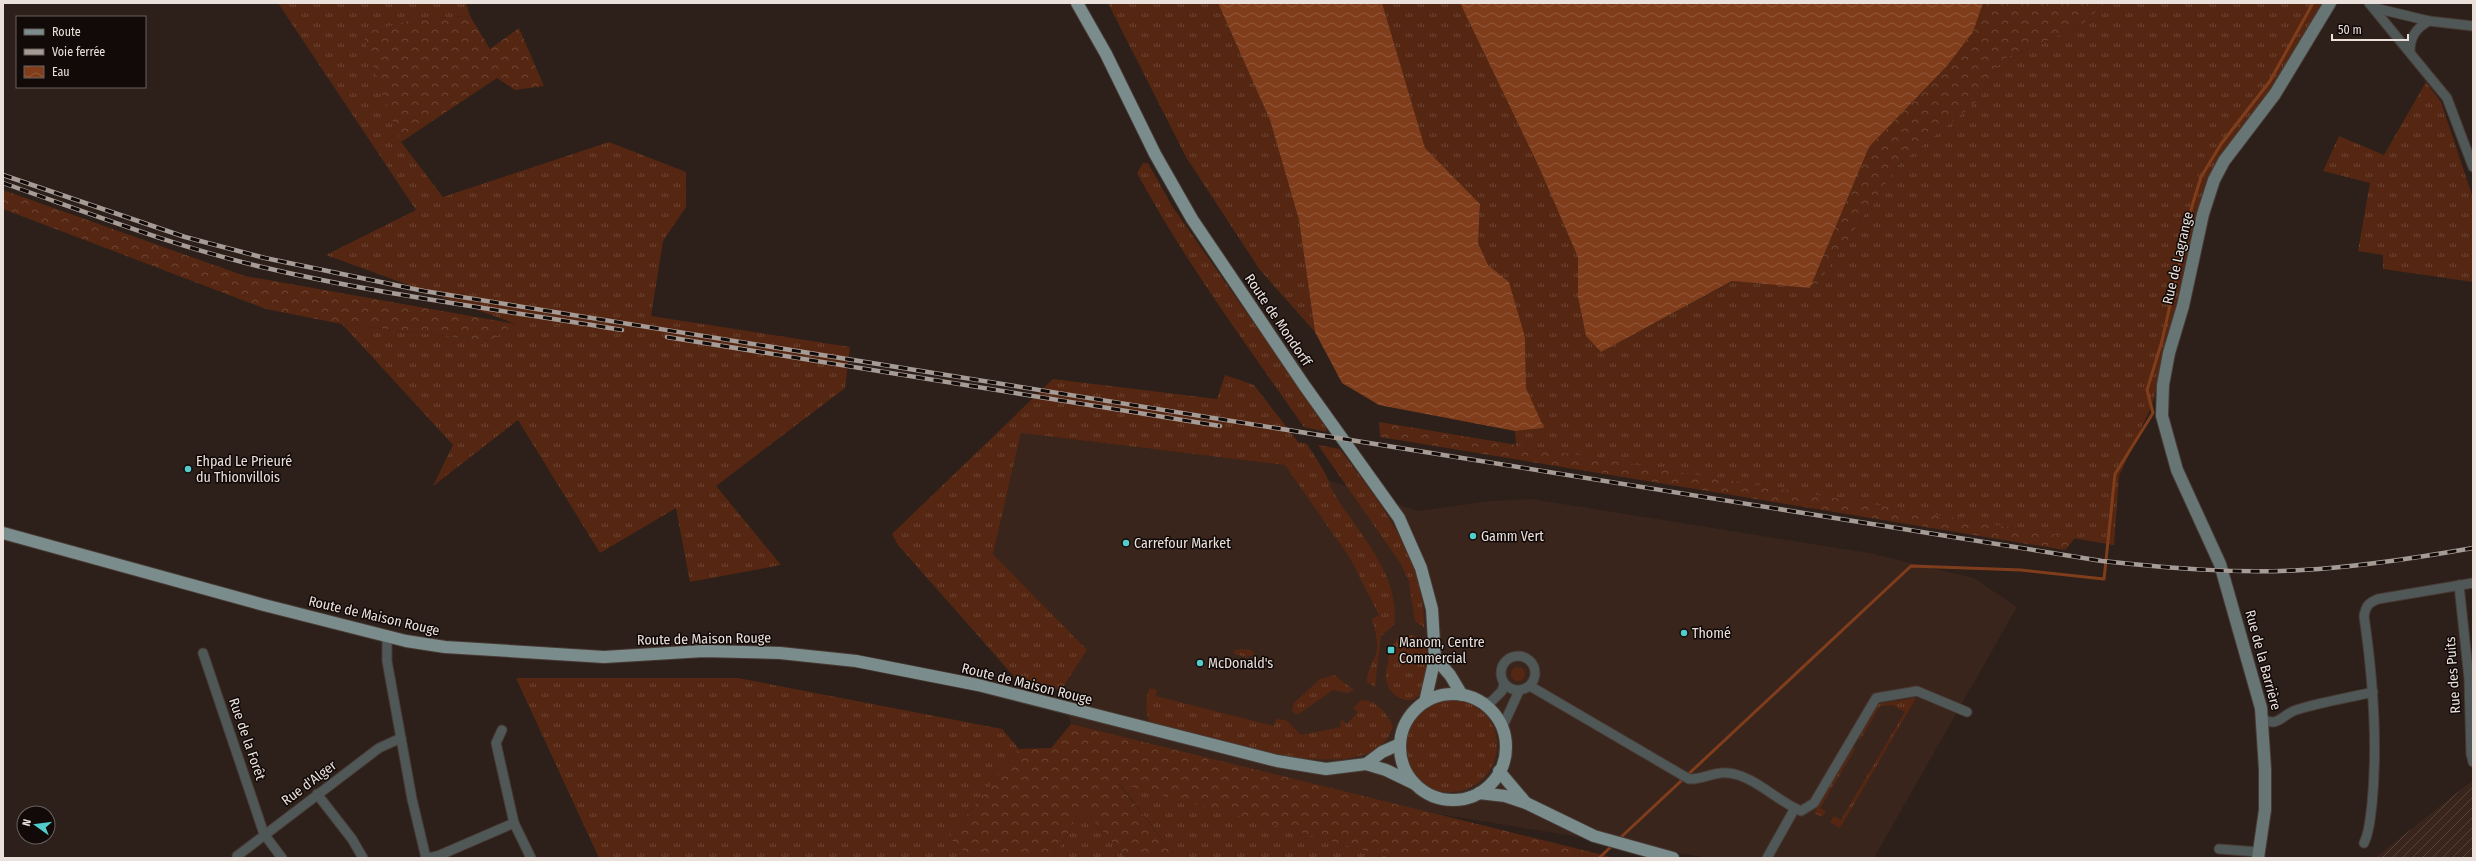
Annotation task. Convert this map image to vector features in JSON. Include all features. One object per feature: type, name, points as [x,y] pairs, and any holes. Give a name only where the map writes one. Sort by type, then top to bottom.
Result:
[{"type":"main road","name":"Route de Mondorff","points":[[1077,3],[1106,54],[1155,154],[1192,219],[1300,379],[1399,518],[1421,568],[1432,609],[1435,658],[1425,702]]},
{"type":"main road","name":"Route de Maison Rouge","points":[[3,533],[387,637],[446,647],[604,657],[704,651],[780,653],[856,661],[978,685],[1277,761],[1326,769],[1366,764]]},
{"type":"main road","points":[[1435,658],[1450,675],[1462,695]]},
{"type":"main road","points":[[1366,764],[1386,770],[1415,784],[1424,791],[1445,799],[1468,798],[1479,793],[1494,780],[1500,771],[1505,750],[1502,728],[1494,714],[1482,703],[1462,695],[1449,694],[1425,702],[1408,719],[1400,744],[1401,758],[1406,772],[1415,784]]},
{"type":"main road","points":[[1366,764],[1382,752],[1400,744]]},
{"type":"main road","points":[[1500,771],[1526,803]]},
{"type":"main road","points":[[1479,793],[1505,796],[1526,803],[1594,836],[1673,858]]},
{"type":"street","name":"Rue de Lagrange","points":[[2213,545],[2178,470],[2162,416],[2163,385],[2169,353],[2183,306],[2203,214],[2214,180],[2224,161],[2291,70],[2330,3]]},
{"type":"street","points":[[2372,6],[2429,21],[2473,26]]},
{"type":"street","points":[[2372,6],[2447,98],[2473,167]]},
{"type":"street","points":[[2410,51],[2410,40],[2415,32],[2429,21]]},
{"type":"street","name":"Rue de la Barrière","points":[[2213,545],[2224,577],[2263,719],[2265,810],[2258,855]]},
{"type":"street","points":[[2364,843],[2369,834],[2374,786],[2373,692],[2364,616],[2369,602],[2473,583]]},
{"type":"street","name":"Rue des Puits","points":[[2459,585],[2469,679],[2470,754],[2473,762]]},
{"type":"street","points":[[387,637],[387,661],[401,738],[427,858],[440,855],[514,823]]},
{"type":"street","name":"Rue de la Forêt","points":[[203,654],[264,834],[282,858]]},
{"type":"street","points":[[1482,703],[1491,702],[1502,691],[1504,684],[1500,674],[1503,664],[1510,657],[1521,656],[1530,660],[1535,668],[1535,678],[1530,686],[1518,691],[1502,728]]},
{"type":"street","points":[[1504,684],[1518,691]]},
{"type":"street","points":[[1530,686],[1689,779],[1700,780],[1726,772],[1740,775],[1799,809]]},
{"type":"street","points":[[1767,858],[1799,809],[1814,803],[1876,698],[1917,691],[1967,712]]},
{"type":"street","points":[[2263,719],[2269,722],[2277,722],[2294,710],[2373,692]]},
{"type":"street","points":[[502,730],[496,743],[514,823],[531,858]]},
{"type":"street","name":"Rue d'Alger","points":[[237,856],[264,834],[380,748],[401,738]]},
{"type":"street","points":[[317,794],[352,839],[363,858]]},
{"type":"street","points":[[2219,849],[2258,855]]},
{"type":"shaded area","points":[[1021,433],[1285,465],[1418,511],[1490,501],[1532,499],[1869,553],[1974,578],[2017,607],[1874,858],[1708,858],[1420,811],[1071,724],[1061,690],[1087,650],[993,554]]},
{"type":"shaded area","points":[[2473,780],[2473,858],[2375,858]]},
{"type":"green space","points":[[278,3],[466,3],[470,16],[416,19],[401,142],[443,197],[609,142],[686,172],[686,207],[663,241],[651,316],[850,347],[845,388],[716,486],[781,565],[690,582],[676,508],[600,553],[518,420],[433,486],[453,445],[342,324],[490,341],[516,324],[326,255],[416,210]]},
{"type":"green space","points":[[1108,3],[1218,3],[1270,120],[1299,220],[1315,332],[1260,270],[1186,157]]},
{"type":"green space","points":[[1382,3],[1460,3],[1539,167],[1579,257],[1578,297],[1586,336],[1601,352],[1733,281],[1810,288],[1817,285],[1898,165],[1974,104],[2003,59],[2079,27],[2105,3],[2322,3],[2280,78],[2208,179],[2153,403],[2119,476],[2114,545],[1516,445],[1515,431],[1544,428],[1526,388],[1525,337],[1509,282],[1488,265],[1478,243],[1480,204],[1425,148]]},
{"type":"green space","points":[[1983,3],[2105,3],[2079,27],[2003,59],[1974,104],[1898,165],[1817,285],[1810,288],[1869,147],[1947,66],[1973,32]]},
{"type":"green space","points":[[470,16],[490,49],[519,28],[544,86],[515,90],[497,78],[401,142],[382,94],[363,33],[416,19]]},
{"type":"green space","points":[[2426,82],[2441,102],[2473,198],[2473,282],[2383,269],[2383,255],[2358,251],[2370,183],[2323,171],[2339,136],[2384,155]]},
{"type":"green space","points":[[1143,163],[1148,163],[1172,206],[1325,425],[1327,432],[1304,427],[1217,302],[1175,239],[1137,173]]},
{"type":"green space","points":[[3,190],[245,276],[516,324],[490,341],[342,324],[266,309],[3,209]]},
{"type":"green space","points":[[1225,375],[1254,385],[1298,442],[1307,444],[1324,471],[1333,492],[1365,538],[1384,571],[1391,588],[1394,606],[1394,625],[1381,636],[1375,687],[1367,682],[1367,678],[1377,650],[1376,636],[1372,619],[1379,615],[1350,558],[1285,465],[1021,433],[993,554],[1087,650],[1061,690],[1018,681],[898,545],[892,534],[1053,379],[1217,399]]},
{"type":"green space","points":[[1379,422],[2075,538],[2065,550],[1380,437]]},
{"type":"green space","points":[[1318,445],[1340,449],[1370,489],[1397,532],[1408,554],[1417,578],[1422,602],[1424,627],[1415,621],[1409,581],[1401,564]]},
{"type":"green space","points":[[1413,635],[1420,639],[1424,644],[1427,659],[1426,678],[1423,689],[1415,699],[1404,700],[1393,694],[1389,689],[1386,675],[1390,648],[1399,638]]},
{"type":"green space","points":[[1248,649],[1254,652],[1253,656],[1249,656],[1248,658],[1233,653],[1235,650]]},
{"type":"green space","points":[[1515,667],[1521,667],[1525,671],[1525,677],[1521,681],[1515,681],[1511,677],[1511,671]]},
{"type":"green space","points":[[1334,675],[1354,690],[1348,693],[1333,690],[1300,713],[1296,714],[1292,711],[1294,703],[1320,679]]},
{"type":"green space","points":[[516,678],[738,678],[1002,729],[1019,749],[949,838],[972,858],[599,858]]},
{"type":"green space","points":[[1150,688],[1157,690],[1155,696],[1274,726],[1276,719],[1286,720],[1301,735],[1341,727],[1340,723],[1342,720],[1347,724],[1358,712],[1353,708],[1361,700],[1371,702],[1385,712],[1393,727],[1390,734],[1381,746],[1353,757],[1327,760],[1264,752],[1200,737],[1150,723],[1146,706]]},
{"type":"green space","points":[[1450,698],[1468,702],[1483,712],[1493,727],[1497,745],[1493,763],[1483,778],[1468,788],[1450,792],[1432,788],[1417,778],[1407,763],[1403,745],[1407,727],[1417,712],[1432,702]]},
{"type":"green space","points":[[1916,698],[1840,828],[1830,822],[1834,816],[1841,820],[1905,712],[1893,705],[1880,706],[1860,740],[1858,738],[1878,704]]},
{"type":"green space","points":[[1071,724],[1615,858],[1392,858],[1118,783],[1177,858],[1126,858],[1082,807],[1054,858],[972,858],[949,838],[1019,749],[1051,748]]},
{"type":"green space","points":[[1853,747],[1855,749],[1820,808],[1826,811],[1822,817],[1814,813]]},
{"type":"green space","points":[[1118,782],[1392,858],[1177,858]]},
{"type":"green space","points":[[1082,807],[1126,858],[1054,858]]},
{"type":"water","points":[[1218,3],[1382,3],[1425,148],[1480,204],[1478,243],[1488,265],[1509,282],[1525,337],[1526,388],[1544,428],[1515,431],[1379,405],[1342,383],[1315,332],[1299,220],[1270,120]]},
{"type":"water","points":[[1460,3],[1983,3],[1973,32],[1947,66],[1869,147],[1810,288],[1732,281],[1601,352],[1586,336],[1578,297],[1578,257],[1539,167]]},
{"type":"waterway","points":[[1619,839],[1911,566],[2021,570],[2104,579],[2115,474],[2153,413],[2147,390],[2162,341],[2192,206],[2201,177],[2221,144],[2270,81],[2313,3]]},
{"type":"waterway","points":[[1599,858],[1614,844]]},
{"type":"railway","points":[[3,175],[185,237],[265,258],[424,291],[2102,561],[2202,570],[2277,571],[2323,569],[2409,559],[2473,548]]},
{"type":"railway","points":[[3,183],[164,239],[229,259],[262,267],[352,286],[442,302],[622,330]]},
{"type":"railway","points":[[667,337],[1220,426]]},
{"type":"place","name":"Ehpad Le Prieuré du Thionvillois","points":[[188,469]]},
{"type":"place","name":"Gamm Vert","points":[[1473,536]]},
{"type":"place","name":"Carrefour Market","points":[[1126,543]]},
{"type":"place","name":"Thomé","points":[[1684,633]]},
{"type":"place","name":"Manom, Centre Commercial","points":[[1391,650]]},
{"type":"place","name":"McDonald's","points":[[1200,663]]}]
